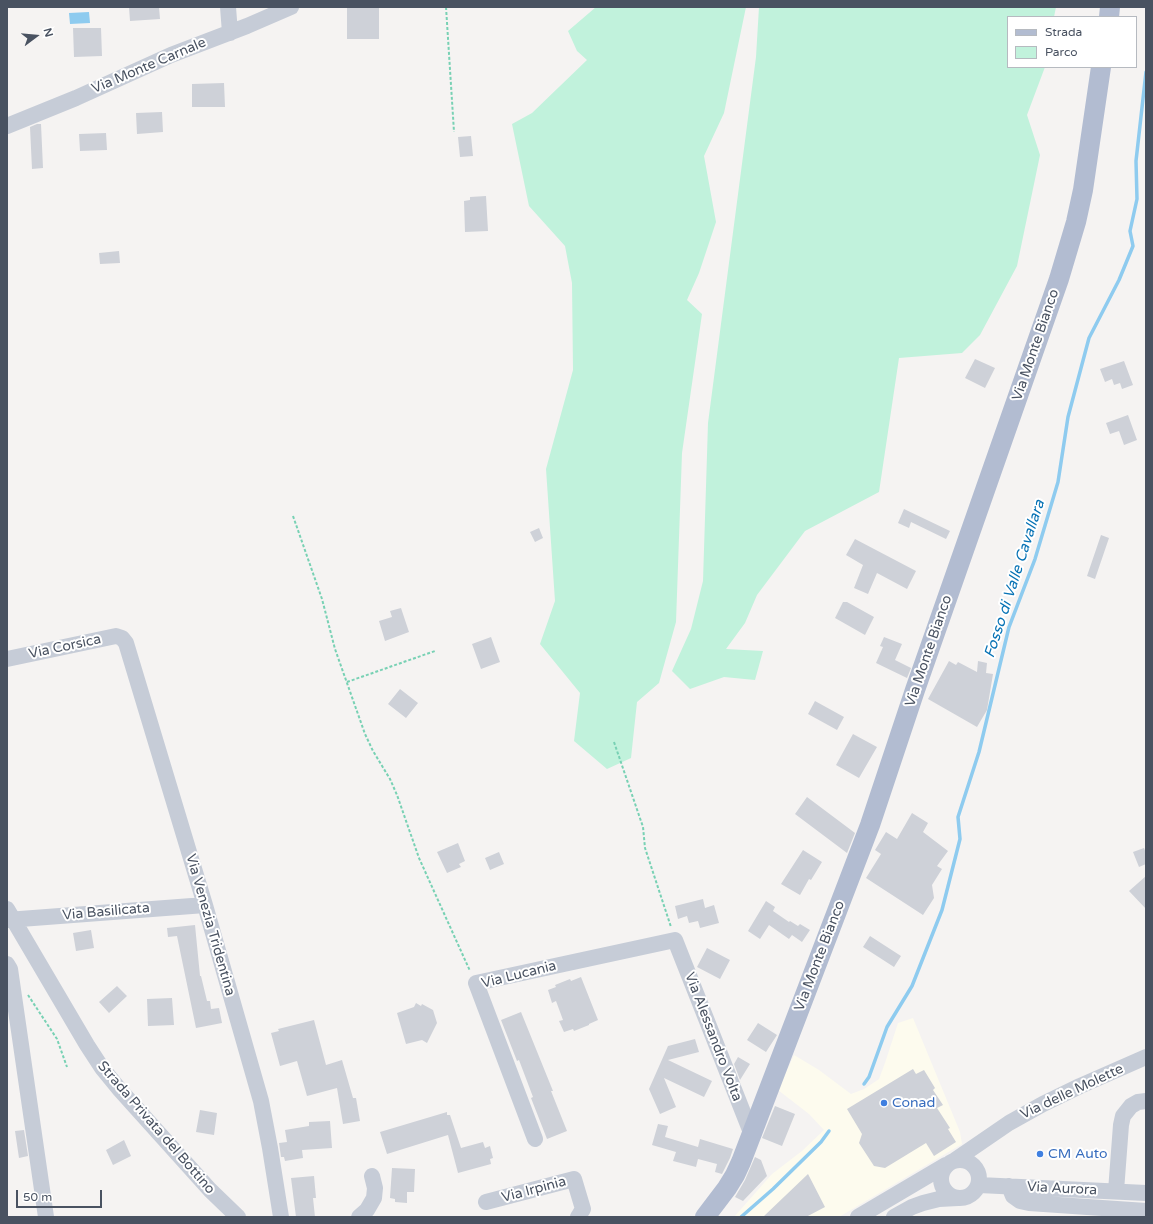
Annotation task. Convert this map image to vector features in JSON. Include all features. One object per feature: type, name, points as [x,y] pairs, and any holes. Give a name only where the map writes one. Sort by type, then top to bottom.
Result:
[{"type":"main road","name":"Via Monte Bianco","points":[[705,1217],[735,1175],[752,1135],[870,825],[915,690],[1068,254],[1083,190],[1101,68]]},
{"type":"street","points":[[228,7],[230,32]]},
{"type":"street","name":"Via Monte Carnale","points":[[7,126],[76,98],[171,55],[291,7]]},
{"type":"street","name":"Via Corsica","points":[[7,659],[116,636],[122,638]]},
{"type":"street","name":"Via Venezia Tridentina","points":[[122,638],[128,646],[205,905],[261,1101],[281,1217]]},
{"type":"street","name":"Via Basilicata","points":[[9,916],[205,905]]},
{"type":"street","name":"Strada Privata del Bottino","points":[[9,916],[102,1068],[210,1190],[238,1217]]},
{"type":"street","name":"Via Alessandro Volta","points":[[675,940],[752,1135]]},
{"type":"street","name":"Via Lucania","points":[[535,1139],[476,983],[675,940]]},
{"type":"street","points":[[7,964],[10,969],[46,1217]]},
{"type":"street","name":"Via delle Molette","points":[[858,1217],[951,1162],[1019,1117],[1056,1097],[1146,1057]]},
{"type":"street","points":[[1116,1191],[1123,1116],[1131,1106],[1138,1102],[1146,1101]]},
{"type":"street","points":[[974,1165],[980,1143]]},
{"type":"street","points":[[894,1217],[923,1203],[939,1199],[964,1198],[975,1191],[980,1180],[979,1174],[974,1165],[962,1159],[951,1162],[941,1176],[943,1188],[947,1193],[958,1198]]},
{"type":"street","points":[[359,1217],[367,1210],[374,1198],[375,1188],[372,1176]]},
{"type":"street","name":"Via Irpinia","points":[[486,1202],[574,1179],[580,1213]]},
{"type":"street","name":"Via Aurora","points":[[978,1185],[1146,1193]]},
{"type":"street","points":[[1009,1186],[1013,1196],[1020,1201],[1029,1203],[1146,1211]]},
{"type":"path","points":[[446,7],[454,132]]},
{"type":"path","points":[[293,516],[322,599],[335,649],[366,734],[373,751],[390,779],[419,858],[476,983]]},
{"type":"path","points":[[347,682],[435,651]]},
{"type":"path","points":[[614,742],[643,827],[645,848],[675,940]]},
{"type":"path","points":[[28,994],[57,1039],[66,1067]]},
{"type":"shaded area","points":[[913,1018],[960,1132],[962,1144],[839,1217],[734,1217],[772,1174],[802,1151],[824,1130],[809,1114],[778,1090],[794,1055],[819,1070],[851,1094],[864,1089],[879,1079],[898,1023]]},
{"type":"green space","points":[[596,7],[746,7],[724,113],[704,156],[716,222],[699,273],[687,300],[702,314],[682,453],[676,622],[659,683],[637,702],[631,758],[607,769],[574,741],[580,693],[540,644],[555,601],[546,469],[573,370],[572,283],[565,246],[529,206],[512,124],[532,113],[587,60],[577,51],[568,31]]},
{"type":"green space","points":[[759,7],[1056,7],[1054,16],[1007,16],[1007,68],[1045,68],[1027,115],[1040,155],[1017,266],[980,335],[962,353],[899,358],[879,492],[805,531],[757,595],[745,623],[726,649],[763,651],[755,680],[724,677],[690,689],[672,671],[691,629],[703,581],[708,423],[756,57]]},
{"type":"water","points":[[89,12],[90,23],[70,24],[69,13]]},
{"type":"building","points":[[129,7],[159,7],[160,19],[130,21]]},
{"type":"building","points":[[347,7],[379,7],[379,39],[347,39]]},
{"type":"building","points":[[73,28],[101,28],[102,56],[74,57]]},
{"type":"building","points":[[224,83],[225,107],[192,107],[192,84]]},
{"type":"building","points":[[162,112],[163,132],[137,134],[136,113]]},
{"type":"building","points":[[41,124],[43,168],[32,169],[30,127]]},
{"type":"building","points":[[106,133],[107,150],[80,151],[79,134]]},
{"type":"building","points":[[471,136],[473,156],[460,157],[458,137]]},
{"type":"building","points":[[486,196],[488,231],[465,232],[464,201],[470,200],[470,197]]},
{"type":"building","points":[[119,251],[120,263],[100,264],[99,253]]},
{"type":"building","points":[[975,359],[995,368],[985,388],[965,378]]},
{"type":"building","points":[[1124,361],[1133,385],[1122,389],[1120,383],[1114,385],[1112,379],[1105,382],[1100,369]]},
{"type":"building","points":[[1128,415],[1137,440],[1124,445],[1119,431],[1110,434],[1106,423]]},
{"type":"building","points":[[904,509],[950,531],[946,539],[911,522],[909,528],[898,523]]},
{"type":"building","points":[[539,528],[543,538],[535,542],[530,532]]},
{"type":"building","points":[[1101,535],[1109,538],[1095,579],[1087,576]]},
{"type":"building","points":[[855,539],[916,571],[907,589],[877,573],[868,594],[854,588],[863,565],[846,555]]},
{"type":"building","points":[[843,602],[847,602],[874,617],[865,635],[835,618]]},
{"type":"building","points":[[401,608],[409,632],[385,641],[379,621],[392,617],[390,611]]},
{"type":"building","points":[[491,637],[500,662],[481,669],[472,644]]},
{"type":"building","points":[[884,637],[902,644],[895,660],[911,668],[907,678],[876,663],[883,647],[880,646]]},
{"type":"building","points":[[949,661],[956,665],[958,662],[977,672],[978,661],[987,663],[986,673],[993,674],[987,710],[977,727],[928,699]]},
{"type":"building","points":[[400,689],[418,703],[406,718],[388,704]]},
{"type":"building","points":[[815,701],[844,717],[837,730],[808,714]]},
{"type":"building","points":[[853,734],[877,747],[859,778],[836,765]]},
{"type":"building","points":[[807,797],[855,833],[847,853],[795,814]]},
{"type":"building","points":[[912,813],[928,823],[923,832],[948,851],[937,866],[942,869],[932,885],[934,898],[923,915],[866,878],[881,854],[875,850],[886,832],[897,839]]},
{"type":"building","points":[[458,843],[465,861],[459,864],[461,867],[447,873],[437,852]]},
{"type":"building","points":[[1144,848],[1146,853],[1146,864],[1139,867],[1133,852]]},
{"type":"building","points":[[803,850],[822,862],[811,880],[809,879],[800,895],[781,884]]},
{"type":"building","points":[[499,852],[504,864],[490,870],[485,858]]},
{"type":"building","points":[[1146,876],[1146,909],[1129,891]]},
{"type":"building","points":[[703,899],[705,908],[714,905],[719,923],[700,928],[698,921],[689,923],[687,916],[678,919],[675,906]]},
{"type":"building","points":[[766,901],[775,907],[773,911],[789,922],[790,921],[798,926],[800,924],[810,930],[802,942],[792,935],[789,939],[769,925],[760,939],[748,931]]},
{"type":"building","points":[[195,925],[200,976],[207,1001],[210,1001],[211,1009],[219,1008],[222,1023],[196,1028],[177,936],[168,937],[167,928]]},
{"type":"building","points":[[91,930],[94,948],[76,951],[73,933]]},
{"type":"building","points":[[870,936],[901,956],[894,967],[863,947]]},
{"type":"building","points":[[707,948],[730,960],[720,979],[697,967]]},
{"type":"building","points":[[581,977],[598,1020],[574,1031],[573,1029],[564,1032],[559,1021],[563,1020],[556,1001],[552,1003],[548,990],[556,987],[555,985],[570,979],[571,981]]},
{"type":"building","points":[[117,986],[127,996],[109,1013],[99,1002]]},
{"type":"building","points":[[172,998],[174,1025],[148,1026],[147,999]]},
{"type":"building","points":[[416,1003],[421,1006],[422,1004],[433,1010],[437,1023],[427,1043],[422,1040],[406,1044],[397,1013],[414,1007]]},
{"type":"building","points":[[521,1012],[553,1091],[551,1091],[567,1131],[547,1139],[531,1098],[533,1097],[519,1060],[517,1061],[501,1020]]},
{"type":"building","points":[[314,1020],[326,1065],[342,1060],[353,1098],[356,1098],[360,1121],[343,1124],[337,1088],[307,1096],[297,1061],[280,1066],[271,1033],[279,1031],[278,1029]]},
{"type":"building","points":[[758,1023],[777,1035],[766,1052],[747,1040]]},
{"type":"building","points":[[695,1039],[699,1052],[668,1060],[712,1081],[704,1097],[664,1078],[676,1107],[660,1114],[649,1089],[668,1046]]},
{"type":"building","points":[[738,1057],[750,1064],[740,1080],[734,1064]]},
{"type":"building","points":[[913,1069],[916,1074],[924,1070],[935,1088],[933,1090],[943,1105],[937,1108],[950,1128],[948,1129],[956,1142],[934,1156],[926,1143],[885,1168],[874,1166],[859,1143],[862,1134],[847,1109]]},
{"type":"building","points":[[775,1106],[795,1114],[782,1146],[762,1138]]},
{"type":"building","points":[[200,1110],[217,1113],[214,1135],[196,1132]]},
{"type":"building","points":[[447,1112],[447,1115],[450,1115],[461,1148],[483,1142],[485,1148],[490,1146],[493,1158],[490,1159],[491,1164],[458,1173],[448,1135],[387,1154],[380,1132]]},
{"type":"building","points":[[330,1121],[332,1148],[302,1150],[303,1158],[285,1161],[284,1157],[281,1157],[279,1143],[287,1142],[285,1130],[309,1126],[309,1122]]},
{"type":"building","points":[[658,1124],[668,1126],[665,1137],[698,1147],[700,1139],[733,1149],[722,1174],[715,1172],[717,1164],[698,1159],[696,1167],[673,1161],[676,1152],[652,1145]]},
{"type":"building","points":[[24,1130],[28,1156],[19,1158],[15,1131]]},
{"type":"building","points":[[124,1140],[131,1156],[113,1165],[106,1150]]},
{"type":"building","points":[[755,1157],[761,1160],[767,1176],[743,1201],[735,1197],[745,1180]]},
{"type":"building","points":[[392,1168],[415,1169],[414,1192],[407,1192],[407,1203],[395,1202],[395,1199],[390,1198]]},
{"type":"building","points":[[808,1174],[825,1207],[806,1217],[763,1217]]},
{"type":"building","points":[[314,1176],[316,1198],[313,1198],[315,1217],[296,1217],[291,1178]]},
{"type":"waterway","name":"Fosso di Valle Cavallara","points":[[864,1084],[869,1077],[887,1027],[912,986],[942,910],[960,839],[958,817],[979,752],[1009,627],[1035,559],[1058,482],[1068,417],[1089,338],[1119,280],[1133,246],[1130,231],[1137,199],[1136,161],[1146,72]]},
{"type":"waterway","name":"Fosso di Valle Cavallara","points":[[741,1217],[773,1189],[821,1142],[829,1131]]},
{"type":"place","name":"Conad","points":[[884,1103]]},
{"type":"place","name":"CM Auto","points":[[1040,1154]]}]
